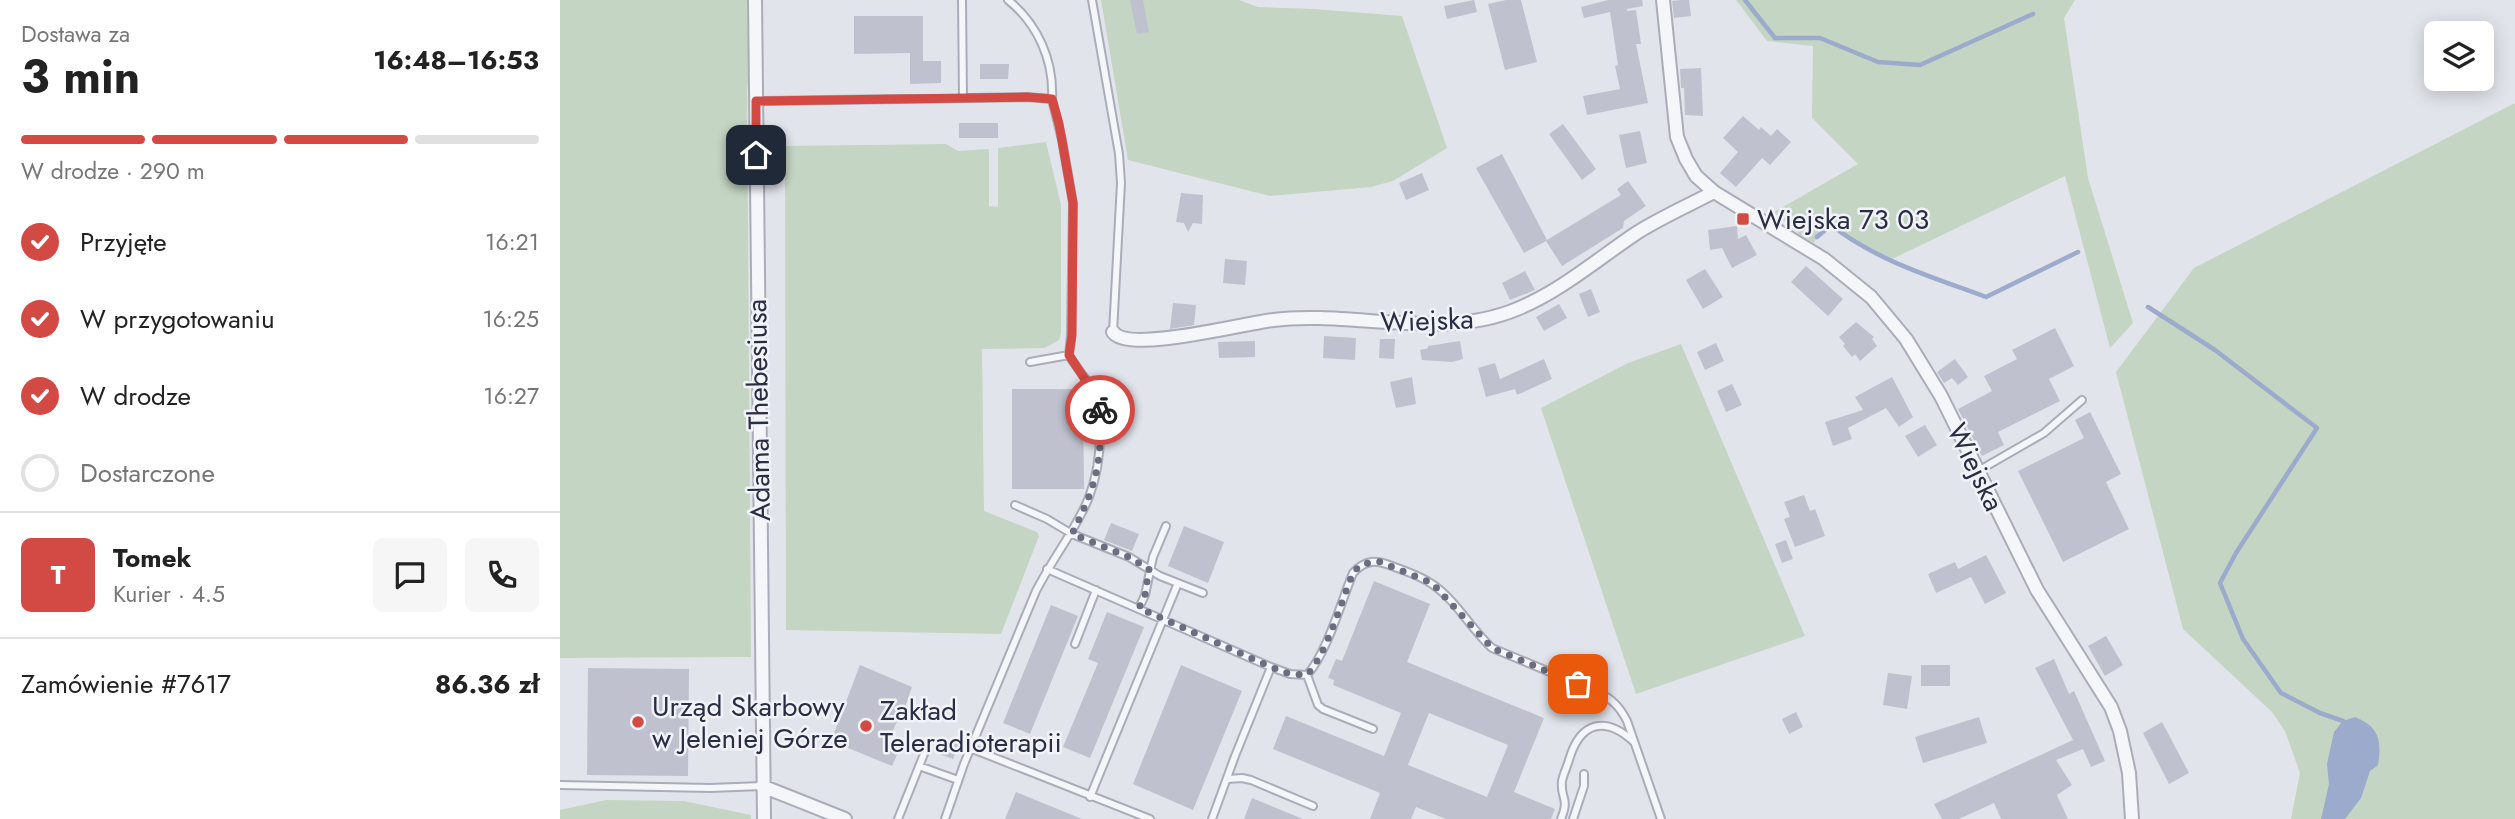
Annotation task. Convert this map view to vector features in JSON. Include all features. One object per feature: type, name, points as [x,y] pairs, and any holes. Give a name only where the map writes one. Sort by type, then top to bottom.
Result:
[{"type":"street","name":"Adama Thebesiusa","points":[[755,0],[764,819]]},
{"type":"street","name":"Wiejska","points":[[1663,0],[1677,137],[1686,159],[1696,176],[1714,192],[1824,259],[1871,297],[1906,339],[1941,396],[2037,590],[2111,707],[2120,731],[2129,773],[2131,819]]},
{"type":"street","name":"Wiejska","points":[[1112,332],[1122,339],[1154,339],[1192,336],[1235,325],[1279,319],[1433,323],[1495,316],[1537,299],[1641,231],[1714,192]]},
{"type":"street","points":[[762,786],[845,819]]},
{"type":"lane","points":[[961,0],[963,98]]},
{"type":"lane","points":[[945,819],[970,748],[1048,569],[1072,534],[1097,478],[1100,406],[1069,355],[1072,335],[1073,203],[1052,99],[1053,78],[1035,29],[1008,0]]},
{"type":"lane","points":[[1092,0],[1120,173],[1112,332]]},
{"type":"lane","points":[[756,101],[1052,99]]},
{"type":"lane","points":[[1030,362],[1069,355]]},
{"type":"lane","points":[[1978,471],[2044,433],[2082,400]]},
{"type":"lane","points":[[1016,505],[1072,534],[1129,557],[1203,593]]},
{"type":"lane","points":[[1139,608],[1145,595],[1149,569],[1166,526]]},
{"type":"lane","points":[[1307,675],[1322,651],[1353,573],[1360,565],[1378,561],[1432,583],[1492,648],[1610,698],[1620,708],[1635,743],[1661,819]]},
{"type":"lane","points":[[1048,569],[1271,667],[1290,674],[1307,675]]},
{"type":"lane","points":[[1090,797],[1178,583]]},
{"type":"lane","points":[[1075,644],[1096,590]]},
{"type":"lane","points":[[1212,819],[1234,756],[1271,667]]},
{"type":"lane","points":[[1307,675],[1318,705],[1373,729]]},
{"type":"lane","points":[[1561,819],[1566,805],[1562,783],[1579,736],[1598,725],[1608,725],[1620,729],[1635,743]]},
{"type":"lane","points":[[970,748],[1150,819]]},
{"type":"lane","points":[[898,819],[926,749]]},
{"type":"lane","points":[[919,766],[958,780]]},
{"type":"lane","points":[[1573,819],[1584,786],[1584,774]]},
{"type":"lane","points":[[1228,779],[1251,780],[1313,806]]},
{"type":"lane","points":[[560,785],[710,789],[762,786]]},
{"type":"green space","points":[[560,0],[750,0],[747,91],[751,657],[560,658]]},
{"type":"green space","points":[[1101,0],[1239,0],[1258,7],[1402,16],[1447,148],[1393,181],[1371,187],[1270,196],[1128,160]]},
{"type":"green space","points":[[1736,0],[2075,0],[2064,18],[2088,178],[2133,323],[2110,348],[2065,176],[1890,260],[1857,245],[1831,225],[1814,243],[1800,235],[1774,212],[1858,164],[1812,118],[1813,46],[1767,41]]},
{"type":"green space","points":[[2515,103],[2515,819],[2291,819],[2300,773],[2285,731],[2272,712],[2183,629],[2116,372],[2194,268]]},
{"type":"green space","points":[[1046,142],[1061,205],[1059,340],[1045,348],[982,349],[984,511],[1037,532],[1039,536],[1001,634],[786,630],[785,146],[946,144],[958,151],[989,149],[989,206],[998,207],[998,148]]},
{"type":"green space","points":[[1681,344],[1805,636],[1636,694],[1541,408],[1628,363]]},
{"type":"green space","points":[[606,800],[684,801],[751,815],[751,819],[560,819],[560,810]]},
{"type":"water","points":[[2355,717],[2369,725],[2377,735],[2378,765],[2370,771],[2361,798],[2345,819],[2321,819],[2329,784],[2327,764],[2334,732],[2343,721]]},
{"type":"building","points":[[1130,0],[1143,0],[1149,32],[1137,34]]},
{"type":"building","points":[[1474,0],[1477,12],[1447,19],[1444,6]]},
{"type":"building","points":[[1521,0],[1537,62],[1505,70],[1488,4]]},
{"type":"building","points":[[1608,0],[1642,0],[1643,6],[1627,11],[1636,10],[1641,44],[1636,44],[1648,103],[1587,115],[1583,96],[1620,89],[1610,12],[1584,18],[1581,7]]},
{"type":"building","points":[[1689,0],[1691,16],[1674,18],[1672,1]]},
{"type":"building","points":[[854,16],[923,16],[923,61],[941,61],[941,83],[910,84],[910,53],[854,54]]},
{"type":"building","points":[[980,64],[1009,64],[1008,79],[980,79]]},
{"type":"building","points":[[1701,68],[1703,116],[1685,115],[1680,69]]},
{"type":"building","points":[[1743,116],[1771,136],[1777,129],[1791,142],[1770,165],[1762,158],[1736,187],[1720,173],[1738,152],[1723,138]]},
{"type":"building","points":[[959,123],[998,123],[998,138],[959,138]]},
{"type":"building","points":[[1563,124],[1596,169],[1582,180],[1549,134]]},
{"type":"building","points":[[1640,131],[1647,163],[1626,168],[1619,135]]},
{"type":"building","points":[[1502,154],[1547,240],[1621,195],[1617,189],[1628,181],[1646,206],[1624,221],[1623,228],[1562,266],[1546,241],[1524,253],[1476,168]]},
{"type":"building","points":[[1422,173],[1429,190],[1406,200],[1399,183]]},
{"type":"building","points":[[1181,193],[1203,195],[1202,224],[1193,223],[1188,232],[1184,223],[1176,222]]},
{"type":"building","points":[[1737,226],[1738,239],[1746,235],[1757,255],[1732,268],[1722,248],[1710,250],[1708,230]]},
{"type":"building","points":[[1225,259],[1247,261],[1245,285],[1223,283]]},
{"type":"building","points":[[1806,266],[1843,299],[1828,316],[1791,282]]},
{"type":"building","points":[[1705,269],[1723,297],[1703,309],[1686,280]]},
{"type":"building","points":[[1525,271],[1535,290],[1510,300],[1502,283]]},
{"type":"building","points":[[1591,289],[1600,312],[1588,317],[1579,294]]},
{"type":"building","points":[[1173,303],[1196,305],[1194,325],[1170,329]]},
{"type":"building","points":[[1559,304],[1567,318],[1544,331],[1536,317]]},
{"type":"building","points":[[1856,322],[1874,337],[1872,339],[1877,346],[1860,361],[1855,354],[1852,357],[1839,337]]},
{"type":"building","points":[[2055,328],[2074,366],[2049,379],[2060,401],[1998,432],[2004,445],[1982,456],[1958,409],[1992,391],[1984,376],[2017,359],[2012,350]]},
{"type":"building","points":[[1324,336],[1356,338],[1355,360],[1323,358]]},
{"type":"building","points":[[1380,339],[1395,339],[1394,359],[1379,358]]},
{"type":"building","points":[[1255,341],[1255,357],[1219,358],[1218,342]]},
{"type":"building","points":[[1460,341],[1463,359],[1452,362],[1422,360],[1420,350],[1428,346]]},
{"type":"building","points":[[1716,343],[1724,361],[1705,370],[1697,352]]},
{"type":"building","points":[[1544,359],[1552,379],[1517,395],[1515,389],[1486,397],[1478,368],[1495,363],[1500,379]]},
{"type":"building","points":[[1955,359],[1968,377],[1958,385],[1952,378],[1944,383],[1937,372]]},
{"type":"building","points":[[1412,377],[1416,404],[1396,408],[1390,382]]},
{"type":"building","points":[[1892,377],[1913,417],[1899,427],[1886,408],[1848,428],[1852,439],[1833,446],[1825,422],[1863,410],[1855,397]]},
{"type":"building","points":[[1732,384],[1742,405],[1726,412],[1717,391]]},
{"type":"building","points":[[1012,389],[1083,389],[1084,489],[1012,489]]},
{"type":"building","points":[[2090,412],[2121,474],[2106,482],[2129,529],[2063,562],[2018,471],[2084,438],[2075,420]]},
{"type":"building","points":[[1925,425],[1937,445],[1918,457],[1905,436]]},
{"type":"building","points":[[1804,495],[1810,511],[1815,509],[1825,536],[1795,547],[1784,519],[1790,517],[1784,502]]},
{"type":"building","points":[[1111,523],[1139,534],[1132,551],[1104,540]]},
{"type":"building","points":[[1184,526],[1224,542],[1208,583],[1168,566]]},
{"type":"building","points":[[1786,540],[1793,559],[1782,563],[1775,544]]},
{"type":"building","points":[[1986,555],[2006,593],[1985,604],[1971,577],[1936,593],[1928,574],[1955,562],[1958,569]]},
{"type":"building","points":[[1374,581],[1430,604],[1407,662],[1544,718],[1514,792],[1555,809],[1551,819],[1446,819],[1416,807],[1411,819],[1370,819],[1380,793],[1273,749],[1286,716],[1384,756],[1401,713],[1333,685],[1334,680],[1328,678],[1336,659],[1342,661]],"holes":[[[1429,713],[1508,745],[1487,797],[1408,765]]]},
{"type":"building","points":[[1051,605],[1078,616],[1030,734],[1003,723]]},
{"type":"building","points":[[1107,612],[1144,627],[1090,758],[1063,747],[1098,663],[1088,659]]},
{"type":"building","points":[[2106,636],[2123,665],[2105,676],[2088,646]]},
{"type":"building","points":[[2054,659],[2069,694],[2074,691],[2105,761],[2091,767],[2083,749],[2056,760],[2072,785],[2057,795],[2068,819],[2001,819],[1994,803],[1959,819],[1942,819],[1934,804],[2073,740],[2035,668]]},
{"type":"building","name":"Zakład Teleradioterapii","points":[[860,665],[912,687],[889,740],[901,746],[892,766],[831,741]]},
{"type":"building","points":[[1181,665],[1242,691],[1193,810],[1133,784]]},
{"type":"building","points":[[1921,665],[1950,665],[1950,686],[1921,686]]},
{"type":"building","name":"Urząd Skarbowy w Jeleniej Górze","points":[[588,668],[689,669],[688,776],[587,775]]},
{"type":"building","points":[[1888,673],[1912,676],[1907,709],[1883,705]]},
{"type":"building","points":[[1796,712],[1803,727],[1789,734],[1782,719]]},
{"type":"building","points":[[1979,717],[1987,743],[1923,763],[1915,737]]},
{"type":"building","points":[[2162,722],[2189,773],[2169,784],[2143,733]]},
{"type":"building","points":[[945,738],[959,744],[953,759],[939,754]]},
{"type":"building","points":[[1016,792],[1082,819],[1005,819]]},
{"type":"building","points":[[1252,798],[1303,819],[1244,819]]},
{"type":"waterway","points":[[1745,0],[1775,38],[1820,38],[1878,62],[1920,65],[2033,14]]},
{"type":"waterway","points":[[1817,237],[1831,225],[1886,258],[1986,297],[2078,252]]},
{"type":"waterway","points":[[2148,307],[2215,350],[2317,428],[2236,553],[2220,583],[2243,639],[2281,693],[2320,713],[2343,721],[2344,727]]},
{"type":"way so far","points":[[1100,410],[1097,478],[1072,534],[1129,557],[1149,569],[1145,595],[1139,608],[1271,667],[1290,674],[1307,675],[1322,651],[1353,573],[1360,565],[1378,561],[1432,583],[1492,648],[1578,684]]},
{"type":"place","name":"Wiejska 73 03","points":[[1743,219]]},
{"type":"place","name":"Urząd Skarbowy w Jeleniej Górze","points":[[638,722]]},
{"type":"place","name":"Zakład Teleradioterapii","points":[[866,726]]},
{"type":"route","points":[[756,155],[756,101],[1027,97],[1052,99],[1073,203],[1072,335],[1069,355],[1091,387],[1100,410]]}]
